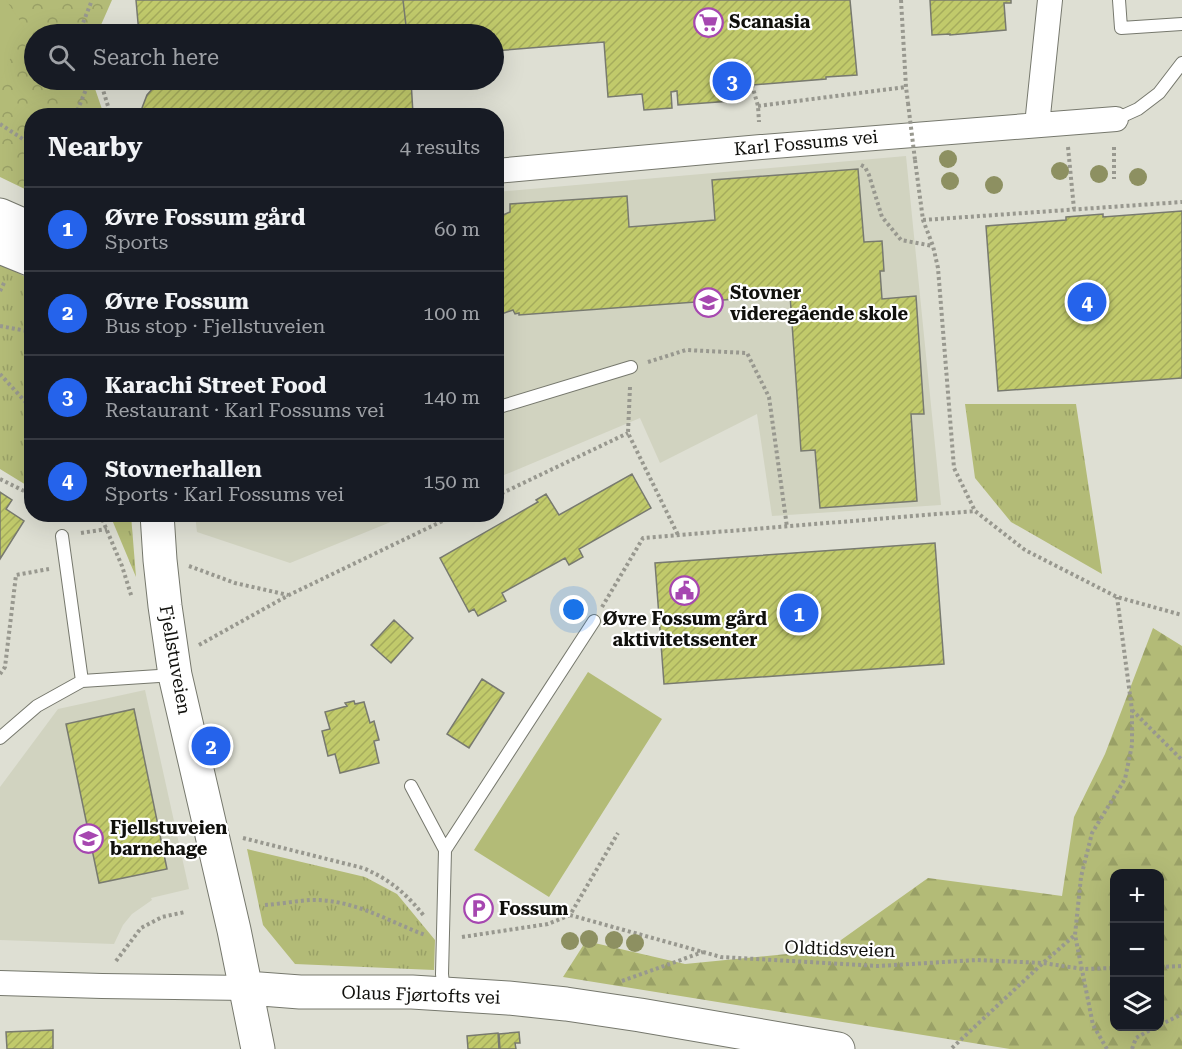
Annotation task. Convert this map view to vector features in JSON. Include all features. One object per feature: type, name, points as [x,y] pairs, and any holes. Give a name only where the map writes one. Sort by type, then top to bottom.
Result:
[{"type":"street","points":[[1037,125],[1050,0]]},
{"type":"street","name":"Karl Fossums vei","points":[[504,170],[1116,119]]},
{"type":"street","points":[[0,215],[24,226]]},
{"type":"street","points":[[0,247],[24,257]]},
{"type":"street","name":"Fjellstuveien","points":[[158,522],[165,606],[175,675],[247,988],[258,1049]]},
{"type":"street","name":"Olaus Fjørtofts vei","points":[[0,983],[247,988],[300,992],[444,993],[566,1004],[749,1041],[838,1049]]},
{"type":"lane","points":[[1119,0],[1121,28],[1182,24]]},
{"type":"lane","points":[[1116,119],[1138,109],[1159,93],[1182,63]]},
{"type":"lane","points":[[504,406],[631,367]]},
{"type":"lane","points":[[62,536],[82,681]]},
{"type":"lane","points":[[444,850],[594,621]]},
{"type":"lane","points":[[0,738],[37,706],[82,681],[175,675]]},
{"type":"lane","points":[[411,786],[444,850],[442,975],[444,993]]},
{"type":"path","points":[[83,24],[92,0]]},
{"type":"path","points":[[901,0],[906,87],[923,220],[938,268],[954,468],[975,511],[1025,550],[1117,597],[1182,615]]},
{"type":"path","points":[[752,85],[758,106],[761,147]]},
{"type":"path","points":[[758,106],[906,87]]},
{"type":"path","points":[[78,108],[86,90]]},
{"type":"path","points":[[103,90],[109,108]]},
{"type":"path","points":[[0,124],[24,140]]},
{"type":"path","points":[[1067,137],[1074,209]]},
{"type":"path","points":[[825,142],[838,159],[865,167],[870,175],[882,217],[901,240],[933,246]]},
{"type":"path","points":[[1113,147],[1114,179]]},
{"type":"path","points":[[923,220],[1182,202]]},
{"type":"path","points":[[0,326],[24,330]]},
{"type":"path","points":[[678,535],[628,433],[631,367],[686,350],[747,353],[769,397],[787,527]]},
{"type":"path","points":[[0,374],[24,400]]},
{"type":"path","points":[[504,492],[628,433]]},
{"type":"path","points":[[0,479],[24,491]]},
{"type":"path","points":[[594,621],[643,538],[975,511]]},
{"type":"path","points":[[104,522],[135,606]]},
{"type":"path","points":[[196,647],[289,595],[440,522]]},
{"type":"path","points":[[62,536],[107,529]]},
{"type":"path","points":[[186,565],[235,582],[289,595]]},
{"type":"path","points":[[0,674],[5,667],[16,575],[65,566]]},
{"type":"path","points":[[1107,1049],[1094,1025],[1075,935],[1081,877],[1092,833],[1125,779],[1132,745],[1132,710],[1117,597]]},
{"type":"path","points":[[1132,710],[1182,760]]},
{"type":"path","points":[[265,905],[312,900],[335,902],[357,907],[424,935],[443,940],[548,924],[570,915],[618,833]]},
{"type":"path","points":[[236,837],[363,868],[380,875],[398,888],[443,940]]},
{"type":"path","points":[[116,962],[141,928],[162,917],[185,912]]},
{"type":"path","name":"Oldtidsveien","points":[[570,915],[721,957],[878,966],[976,960],[1043,963],[1083,969],[1110,968]]},
{"type":"path","points":[[952,1048],[1075,935]]},
{"type":"path","points":[[616,983],[703,952]]},
{"type":"path","points":[[1164,967],[1182,966]]},
{"type":"path","points":[[1164,1023],[1182,1014]]},
{"type":"path","points":[[1132,1049],[1136,1038],[1149,1031]]},
{"type":"shaded area","name":"Stovner videregående skole","points":[[906,156],[941,505],[772,516],[757,414],[660,463],[640,418],[504,475],[504,191]]},
{"type":"shaded area","points":[[196,522],[391,522],[290,563],[197,532]]},
{"type":"shaded area","name":"Fjellstuveien barnehage","points":[[145,690],[189,889],[151,898],[152,900],[132,914],[123,925],[114,944],[0,940],[0,787],[58,709]]},
{"type":"green space","points":[[0,0],[112,0],[101,24],[24,24],[24,90],[95,90],[102,108],[24,108],[24,189],[0,177]]},
{"type":"green space","points":[[0,0],[6,0],[24,27],[0,82]]},
{"type":"green space","points":[[0,263],[24,276],[24,484],[0,469]]},
{"type":"green space","points":[[965,404],[1076,404],[1102,574],[1011,522],[975,478]]},
{"type":"green space","points":[[113,522],[132,522],[136,577]]},
{"type":"green space","points":[[1153,628],[1182,646],[1182,1049],[1010,1049],[563,977],[586,941],[685,964],[827,950],[928,878],[1062,896],[1074,817],[1105,754]]},
{"type":"green space","points":[[588,672],[662,719],[549,897],[474,850]]},
{"type":"green space","points":[[247,849],[365,877],[397,894],[435,940],[434,970],[295,964],[263,925]]},
{"type":"building","points":[[136,0],[403,0],[406,24],[138,24]]},
{"type":"building","points":[[403,0],[850,0],[857,75],[729,87],[731,101],[678,105],[677,91],[671,92],[672,108],[644,110],[642,94],[608,97],[604,42],[504,50],[504,24],[406,24]]},
{"type":"building","points":[[930,0],[1011,0],[1011,3],[1004,3],[1006,30],[932,35]]},
{"type":"building","points":[[151,90],[412,90],[413,108],[142,108]]},
{"type":"building","points":[[858,169],[864,242],[882,241],[884,271],[880,271],[882,299],[916,296],[924,414],[911,414],[917,501],[820,508],[815,450],[801,451],[790,295],[519,315],[513,310],[504,313],[504,215],[510,212],[510,204],[627,196],[629,227],[715,220],[712,180]]},
{"type":"building","points":[[1182,211],[1182,378],[998,391],[986,226],[1066,220],[1066,217],[1103,214],[1103,217]]},
{"type":"building","points":[[632,474],[651,508],[579,549],[583,557],[569,565],[565,558],[502,593],[506,601],[478,616],[474,609],[469,612],[440,558],[538,502],[536,500],[546,494],[559,515]]},
{"type":"building","points":[[0,492],[12,500],[6,509],[24,521],[0,559]]},
{"type":"building","points":[[935,543],[944,664],[664,684],[655,563]]},
{"type":"building","points":[[394,620],[413,638],[391,663],[371,645]]},
{"type":"building","points":[[482,679],[504,693],[469,748],[447,734]]},
{"type":"building","points":[[354,701],[355,704],[364,702],[370,723],[374,721],[379,740],[374,741],[379,763],[340,773],[335,754],[328,756],[322,731],[330,729],[325,712],[347,706],[345,703]]},
{"type":"building","points":[[134,709],[167,869],[99,883],[66,724]]},
{"type":"building","points":[[53,1030],[53,1049],[7,1049],[6,1032]]},
{"type":"building","points":[[519,1032],[520,1043],[515,1043],[516,1049],[500,1049],[499,1034]]},
{"type":"building","points":[[498,1033],[499,1049],[468,1049],[467,1036]]},
{"type":"place","name":"Scanasia","points":[[708,22]]},
{"type":"place","name":"Karachi Street Food","points":[[732,81]]},
{"type":"place","name":"Stovnerhallen","points":[[1087,302]]},
{"type":"place","name":"Stovner videregående skole","points":[[709,303]]},
{"type":"place","name":"Øvre Fossum gård aktivitetssenter","points":[[685,590]]},
{"type":"place","name":"Øvre Fossum gård","points":[[799,613]]},
{"type":"place","name":"Øvre Fossum","points":[[211,746]]},
{"type":"place","name":"Fjellstuveien barnehage","points":[[89,838]]},
{"type":"place","name":"Fossum","points":[[478,909]]}]
